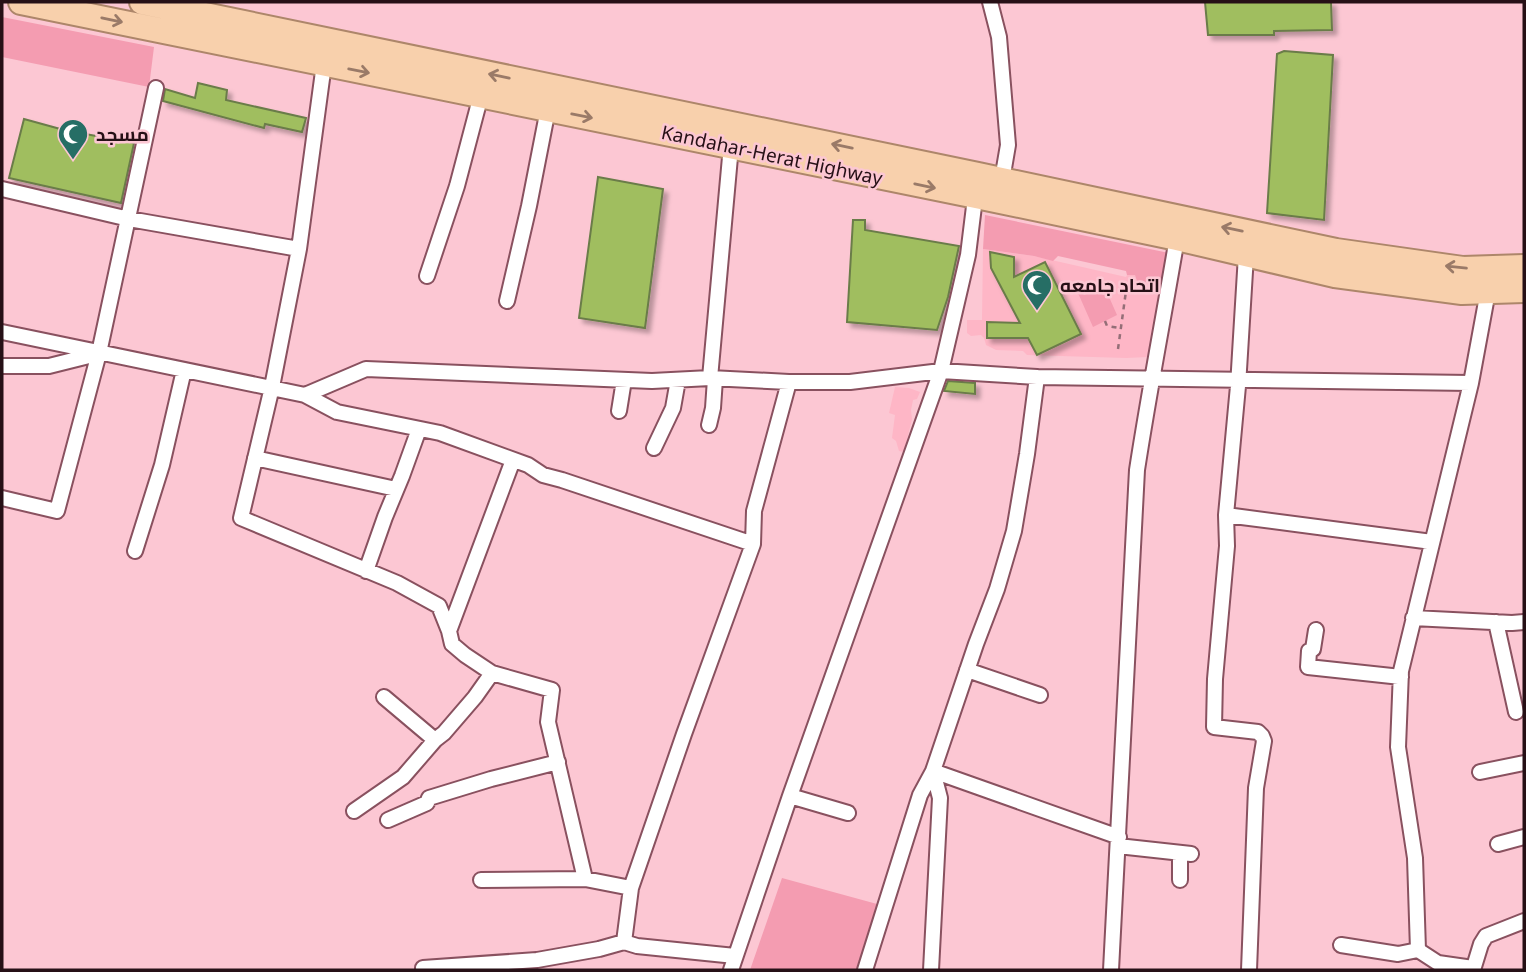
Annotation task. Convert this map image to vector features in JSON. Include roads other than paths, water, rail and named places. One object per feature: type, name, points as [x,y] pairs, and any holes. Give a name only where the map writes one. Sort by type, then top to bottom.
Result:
[{"type":"highway","name":"Kandahar-Herat Highway","points":[[22,2],[731,146],[985,183],[1177,238],[1335,275],[1462,292],[1524,290]]},
{"type":"highway","name":"Kandahar-Herat Highway","points":[[142,2],[985,183],[1336,251],[1463,269],[1524,267]]},
{"type":"street","points":[[423,968],[537,960],[624,942],[733,963],[941,371],[985,183],[1008,145],[999,37],[990,2]]},
{"type":"street","points":[[324,64],[299,249],[272,387],[242,518],[397,583],[439,606],[452,644],[465,655],[492,673],[552,690],[548,722],[585,879]]},
{"type":"street","points":[[2,498],[57,511],[99,353],[156,88]]},
{"type":"street","points":[[427,276],[457,186],[481,95]]},
{"type":"street","points":[[508,301],[548,109]]},
{"type":"street","points":[[709,425],[713,408],[731,146]]},
{"type":"street","points":[[2,188],[129,219],[299,249]]},
{"type":"street","points":[[1111,970],[1138,470],[1144,421],[1154,378],[1177,238]]},
{"type":"street","points":[[1246,255],[1226,515],[1227,546],[1214,727],[1258,732],[1264,741],[1256,788],[1249,970]]},
{"type":"street","points":[[1418,950],[1415,858],[1398,747],[1401,677],[1471,383],[1488,291]]},
{"type":"street","points":[[2,332],[272,387],[305,395],[337,412],[440,433],[528,465],[543,475],[753,544]]},
{"type":"street","points":[[2,366],[49,366],[99,353]]},
{"type":"street","points":[[305,395],[366,369],[652,381],[861,381],[941,371],[1037,377],[1471,383]]},
{"type":"street","points":[[135,551],[163,465],[184,370]]},
{"type":"street","points":[[865,970],[919,795],[933,771],[997,589],[1014,531],[1037,377]]},
{"type":"street","points":[[619,411],[624,380]]},
{"type":"street","points":[[654,448],[673,408],[678,380]]},
{"type":"street","points":[[624,942],[631,888],[753,544],[754,511],[789,382]]},
{"type":"street","points":[[366,571],[419,429]]},
{"type":"street","points":[[255,458],[396,489]]},
{"type":"street","points":[[449,631],[513,460]]},
{"type":"street","points":[[1226,515],[1432,542]]},
{"type":"street","points":[[1413,618],[1524,622]]},
{"type":"street","points":[[1496,622],[1516,712]]},
{"type":"street","points":[[1316,630],[1308,667],[1401,677]]},
{"type":"street","points":[[967,670],[1040,695]]},
{"type":"street","points":[[354,811],[403,777],[475,697],[492,673]]},
{"type":"street","points":[[384,697],[435,740]]},
{"type":"street","points":[[388,820],[427,803],[429,798],[558,762]]},
{"type":"street","points":[[1480,772],[1524,763]]},
{"type":"street","points":[[933,771],[1118,841],[1186,854],[1180,880]]},
{"type":"street","points":[[931,970],[940,798],[933,771]]},
{"type":"street","points":[[790,796],[848,813]]},
{"type":"street","points":[[1498,844],[1524,837]]},
{"type":"street","points":[[481,880],[585,879],[631,888]]},
{"type":"street","points":[[1340,945],[1398,954],[1418,950],[1438,963],[1473,969],[1486,936],[1524,921]]},
{"type":"place","name":"مسجد","points":[[73,161]]},
{"type":"place","name":"اتحاد جامعه","points":[[1037,312]]}]
